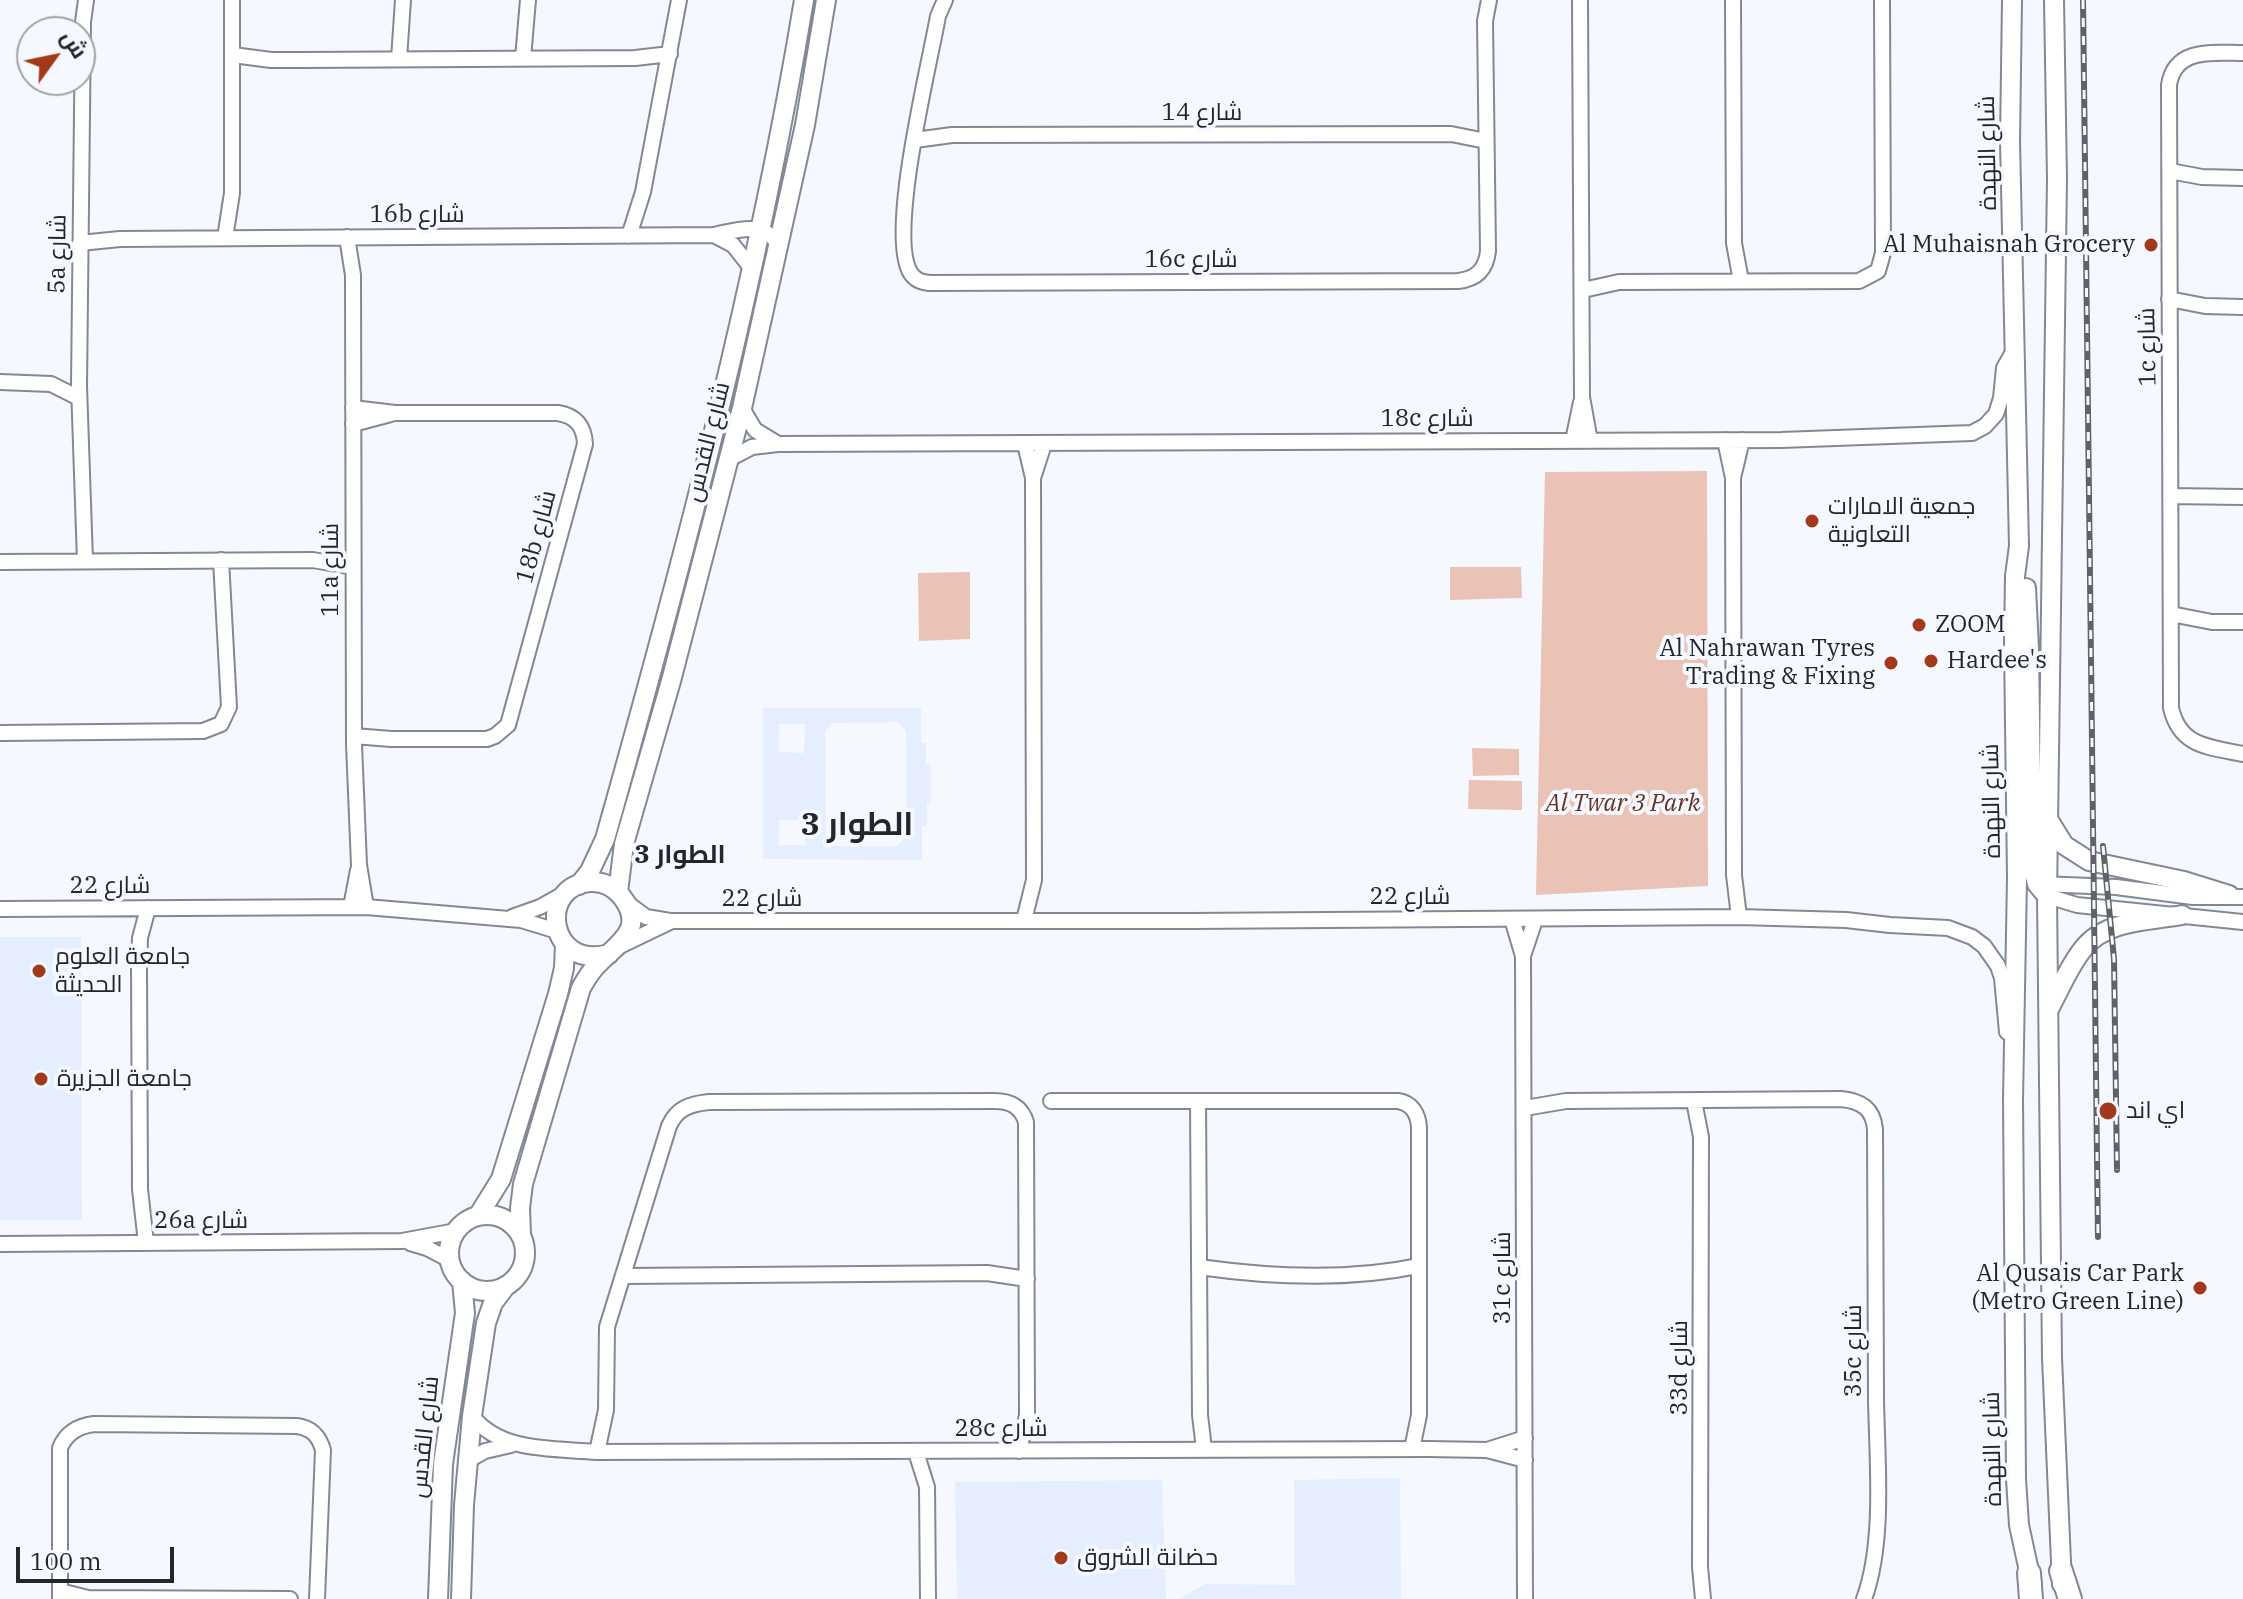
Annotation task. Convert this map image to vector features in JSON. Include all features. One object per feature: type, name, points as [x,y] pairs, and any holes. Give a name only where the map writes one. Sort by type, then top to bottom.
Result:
[{"type":"highway","points":[[2061,1571],[2070,1599]]},
{"type":"highway","points":[[2029,1573],[2033,1599]]},
{"type":"main road","name":"شارع القدس","points":[[574,888],[599,855],[709,455],[784,121],[804,0]]},
{"type":"main road","name":"شارع القدس","points":[[622,897],[624,844],[671,681],[742,408],[805,125],[826,0]]},
{"type":"main road","name":"شارع النهدة","points":[[2012,0],[2010,141],[2019,546],[2015,576],[2014,644],[2017,883],[2013,1100],[2017,1490],[2019,1525],[2029,1573]]},
{"type":"main road","points":[[2054,0],[2057,178],[2048,818],[2044,888],[2052,1358],[2064,1599]]},
{"type":"main road","points":[[2019,546],[2028,626],[2032,856],[2044,888]]},
{"type":"main road","points":[[2048,818],[2064,845],[2089,861],[2184,881],[2236,896]]},
{"type":"main road","points":[[599,883],[622,897],[630,925],[614,950],[587,977],[576,1001],[523,1184],[520,1208],[521,1234],[526,1253],[524,1263],[520,1273],[505,1287],[482,1291],[462,1281],[450,1260],[449,1250],[456,1231],[478,1216],[496,1189],[507,1162],[564,968],[557,909],[574,888],[599,883]]},
{"type":"main road","points":[[2048,1011],[2092,939],[2120,926],[2182,915]]},
{"type":"main road","points":[[561,938],[585,956],[597,957],[614,950]]},
{"type":"main road","points":[[478,1216],[502,1218],[521,1234]]},
{"type":"main road","name":"شارع القدس","points":[[438,1599],[443,1464],[465,1313],[462,1281]]},
{"type":"main road","name":"شارع القدس","points":[[461,1599],[472,1416],[486,1323],[493,1303],[505,1287]]},
{"type":"street","name":"5a شارع","points":[[81,561],[80,238],[83,22],[86,0]]},
{"type":"street","points":[[232,0],[232,238]]},
{"type":"street","points":[[403,0],[404,59]]},
{"type":"street","points":[[528,0],[529,58]]},
{"type":"street","points":[[629,236],[643,192],[679,0]]},
{"type":"street","points":[[936,0],[938,16]]},
{"type":"street","points":[[915,140],[938,16],[945,0]]},
{"type":"street","points":[[1481,0],[1485,21],[1486,141]]},
{"type":"street","points":[[1485,21],[1489,0]]},
{"type":"street","points":[[1580,0],[1582,397],[1590,441]]},
{"type":"street","points":[[1733,0],[1734,243],[1741,281]]},
{"type":"street","points":[[1583,290],[1619,282],[1859,281],[1878,271],[1883,253],[1882,0]]},
{"type":"street","points":[[2055,38],[2060,19],[2060,0]]},
{"type":"street","name":"1c شارع","points":[[2243,53],[2196,54],[2176,65],[2169,85],[2171,708],[2178,728],[2194,742],[2243,754]]},
{"type":"street","points":[[234,60],[669,59]]},
{"type":"street","name":"شارع 14","points":[[918,124],[952,135]]},
{"type":"street","name":"شارع 14","points":[[1451,134],[1486,125]]},
{"type":"street","name":"شارع 14","points":[[915,140],[952,135],[1451,134],[1486,141]]},
{"type":"street","name":"16c شارع","points":[[915,140],[907,180],[905,251],[910,273],[929,283],[1458,281],[1474,277],[1487,259],[1486,141]]},
{"type":"street","points":[[2170,179],[2243,178]]},
{"type":"street","points":[[643,192],[645,236]]},
{"type":"street","name":"16b شارع","points":[[80,238],[645,236],[713,235],[761,229]]},
{"type":"street","points":[[761,229],[770,233],[779,246]]},
{"type":"street","points":[[713,235],[733,245],[752,269]]},
{"type":"street","name":"11a شارع","points":[[353,237],[352,560],[358,907]]},
{"type":"street","points":[[1725,281],[1734,243]]},
{"type":"street","points":[[1583,274],[1619,282]]},
{"type":"street","points":[[2169,299],[2205,306],[2243,307]]},
{"type":"street","points":[[2169,315],[2205,306]]},
{"type":"street","name":"18c شارع","points":[[729,459],[752,447],[778,444],[1742,440],[1965,435],[1985,426],[1999,406],[2004,368],[2016,347]]},
{"type":"street","points":[[43,383],[66,376],[79,367]]},
{"type":"street","points":[[0,382],[43,383],[79,398]]},
{"type":"street","points":[[1573,441],[1582,397]]},
{"type":"street","name":"18b شارع","points":[[353,408],[395,413],[567,415],[581,426],[585,444],[508,725],[487,739],[354,740]]},
{"type":"street","points":[[742,408],[755,430],[778,444]]},
{"type":"street","name":"18b شارع","points":[[353,424],[395,413]]},
{"type":"street","points":[[1725,440],[1733,478],[1733,917]]},
{"type":"street","points":[[1733,478],[1742,440]]},
{"type":"street","points":[[1025,444],[1033,478],[1034,880],[1041,920]]},
{"type":"street","points":[[1033,478],[1044,444]]},
{"type":"street","points":[[2170,496],[2243,497]]},
{"type":"street","points":[[0,733],[203,731],[215,728],[225,719],[229,707],[224,603],[220,586],[224,560]]},
{"type":"street","points":[[0,562],[352,560]]},
{"type":"street","points":[[2171,622],[2243,622]]},
{"type":"street","points":[[1024,920],[1034,880]]},
{"type":"street","points":[[2017,883],[2044,888],[2116,887],[2193,897],[2236,896]]},
{"type":"street","name":"شارع 22","points":[[507,919],[540,907],[574,888]]},
{"type":"street","points":[[2044,888],[2077,905],[2243,922]]},
{"type":"street","name":"شارع 22","points":[[622,897],[646,917],[670,921],[1733,917],[1948,928],[1972,937],[1984,946],[1998,966],[2002,978],[2013,1100]]},
{"type":"street","name":"شارع 22","points":[[0,909],[358,907],[534,922],[561,938]]},
{"type":"street","points":[[132,908],[140,938]]},
{"type":"street","points":[[140,1243],[140,938],[148,908]]},
{"type":"street","name":"31c شارع","points":[[1512,919],[1523,956],[1525,1599]]},
{"type":"street","name":"31c شارع","points":[[1523,956],[1535,920]]},
{"type":"street","name":"شارع 22","points":[[614,950],[670,921]]},
{"type":"street","points":[[1525,1091],[1566,1101]]},
{"type":"street","name":"35c شارع","points":[[1701,1101],[1841,1099],[1864,1105],[1871,1112],[1875,1129],[1877,1467],[1875,1550],[1871,1580],[1864,1599]]},
{"type":"street","points":[[614,1452],[606,1410],[606,1337],[669,1126],[677,1113],[690,1105],[719,1102],[994,1101],[1008,1102],[1020,1109],[1026,1122],[1027,1415],[1019,1451]]},
{"type":"street","points":[[1051,1101],[1404,1102],[1414,1111],[1419,1122],[1419,1415],[1412,1449]]},
{"type":"street","points":[[1198,1101],[1199,1449]]},
{"type":"street","points":[[1525,1108],[1566,1101],[1701,1101]]},
{"type":"street","name":"33d شارع","points":[[1701,1101],[1703,1312],[1700,1567],[1703,1599]]},
{"type":"street","name":"26a شارع","points":[[0,1244],[402,1241],[456,1231]]},
{"type":"street","name":"26a شارع","points":[[402,1241],[427,1248],[450,1260]]},
{"type":"street","points":[[629,1259],[662,1274]]},
{"type":"street","points":[[1199,1274],[1379,1274],[1418,1266]]},
{"type":"street","points":[[624,1276],[1027,1272]]},
{"type":"street","points":[[1379,1274],[1418,1282]]},
{"type":"street","points":[[597,1452],[606,1410]]},
{"type":"street","points":[[1027,1415],[1036,1451]]},
{"type":"street","points":[[1419,1415],[1428,1449]]},
{"type":"street","name":"28c شارع","points":[[472,1416],[495,1437],[515,1444],[597,1452],[1428,1449],[1487,1450],[1525,1460]]},
{"type":"street","points":[[94,1424],[297,1426],[312,1430],[320,1442],[323,1450],[316,1595],[289,1599],[86,1598],[60,1595],[59,1454],[65,1438],[81,1427],[94,1424]]},
{"type":"street","name":"28c شارع","points":[[1487,1450],[1525,1438]]},
{"type":"street","name":"28c شارع","points":[[467,1461],[485,1451],[515,1444]]},
{"type":"street","points":[[928,1599],[927,1487],[937,1451]]},
{"type":"street","points":[[916,1452],[927,1487]]},
{"type":"shaded area","points":[[763,708],[921,708],[921,743],[926,743],[926,765],[931,765],[931,803],[927,803],[927,826],[922,826],[922,860],[763,859]],"holes":[[[898,722],[906,731],[907,836],[897,846],[833,846],[826,837],[825,731],[833,723]],[[779,724],[805,724],[804,753],[779,752]],[[779,820],[805,820],[805,845],[779,845]]]},
{"type":"shaded area","name":"جامعة الجزيرة","points":[[0,937],[81,937],[82,1220],[0,1220]]},
{"type":"shaded area","points":[[1400,1478],[1401,1599],[1179,1599],[1205,1584],[1295,1585],[1294,1480]]},
{"type":"shaded area","name":"حضانة الشروق","points":[[1162,1480],[1166,1599],[957,1599],[955,1482]]},
{"type":"green space","name":"Al Twar 3 Park","points":[[1707,471],[1708,886],[1536,895],[1545,472]]},
{"type":"green space","points":[[1450,567],[1521,567],[1522,598],[1450,600]]},
{"type":"green space","points":[[970,572],[970,639],[919,641],[918,573]]},
{"type":"green space","points":[[1472,748],[1519,749],[1519,775],[1473,776]]},
{"type":"green space","points":[[1469,780],[1522,781],[1522,810],[1468,809]]},
{"type":"railway","points":[[2083,0],[2098,1237]]},
{"type":"railway","points":[[2103,846],[2114,959],[2117,1170]]},
{"type":"place","name":"Al Muhaisnah Grocery","points":[[2151,245]]},
{"type":"place","name":"جمعية الامارات التعاونية","points":[[1812,521]]},
{"type":"place","name":"ZOOM","points":[[1919,625]]},
{"type":"place","name":"Hardee's","points":[[1931,661]]},
{"type":"place","name":"Al Nahrawan Tyres Trading & Fixing","points":[[1891,663]]},
{"type":"place","name":"جامعة العلوم الحديثة","points":[[39,971]]},
{"type":"place","name":"جامعة الجزيرة","points":[[41,1079]]},
{"type":"place","name":"اي اند","points":[[2108,1111]]},
{"type":"place","name":"Al Qusais Car Park (Metro Green Line)","points":[[2200,1288]]},
{"type":"place","name":"حضانة الشروق","points":[[1061,1558]]},
{"type":"district","name":"الطوار 3","points":[[857,826]]},
{"type":"district","name":"الطوار 3","points":[[680,855]]}]
